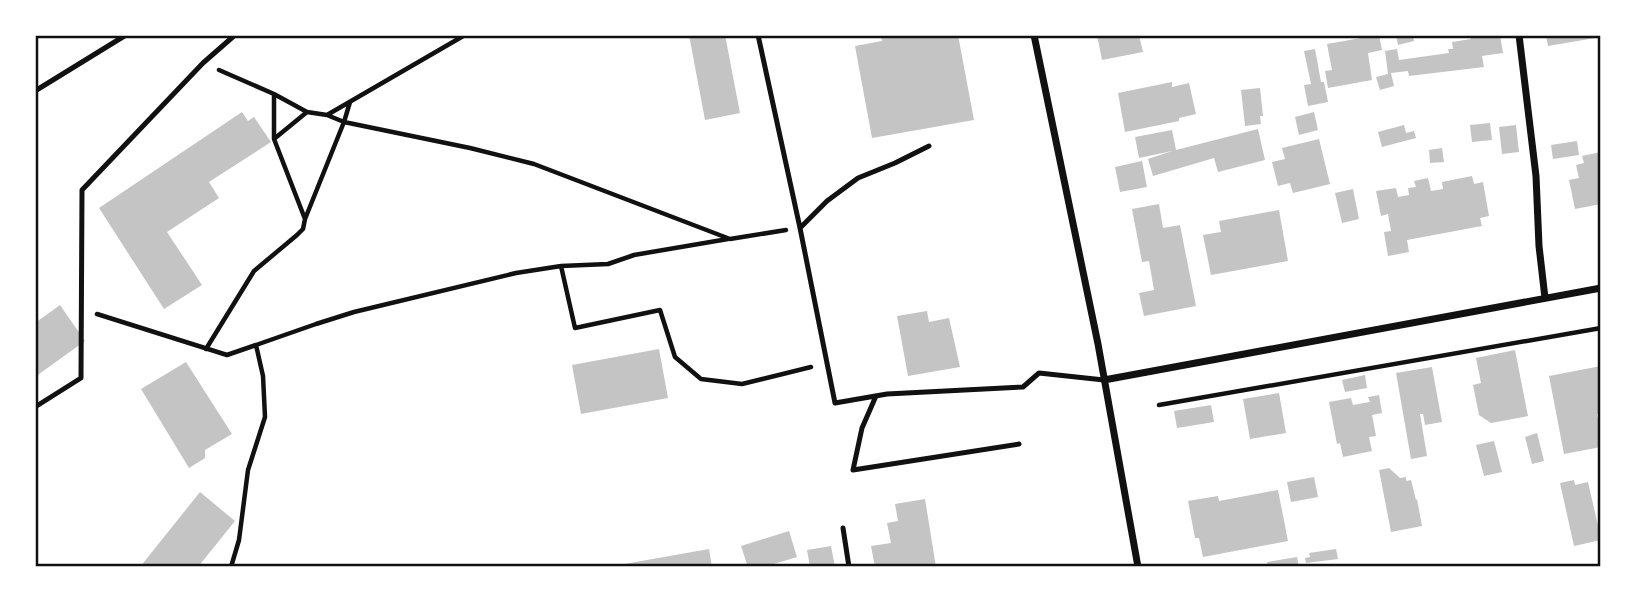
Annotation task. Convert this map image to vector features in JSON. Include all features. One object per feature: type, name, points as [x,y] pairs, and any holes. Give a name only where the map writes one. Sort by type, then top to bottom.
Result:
[{"type":"street","points":[[1034,35],[1098,344],[1138,567]]},
{"type":"street","points":[[1519,35],[1536,176],[1539,246],[1545,298]]},
{"type":"street","points":[[1104,380],[1601,288]]},
{"type":"lane","points":[[35,91],[126,35]]},
{"type":"lane","points":[[35,407],[81,378],[82,190],[203,63],[234,35]]},
{"type":"lane","points":[[758,35],[835,402],[887,394],[1023,387],[1039,373],[1104,380]]},
{"type":"lane","points":[[800,228],[827,201],[858,178],[929,146]]},
{"type":"lane","points":[[876,396],[862,428],[853,470],[1019,444]]},
{"type":"lane","points":[[843,528],[849,567]]},
{"type":"path","points":[[327,115],[465,35]]},
{"type":"path","points":[[203,63],[274,94],[307,112],[534,164],[730,239]]},
{"type":"path","points":[[274,94],[274,139],[305,219]]},
{"type":"path","points":[[206,349],[254,271],[303,229],[350,102]]},
{"type":"path","points":[[274,139],[307,112]]},
{"type":"path","points":[[82,309],[227,355],[384,304],[516,273],[561,266],[608,264],[641,253],[800,228]]},
{"type":"path","points":[[561,266],[575,328],[660,310],[675,357],[701,379],[742,384],[826,363]]},
{"type":"path","points":[[1159,405],[1601,328]]},
{"type":"path","points":[[231,567],[239,540],[248,470],[265,417],[263,376],[256,345]]},
{"type":"building","points":[[689,35],[725,35],[740,113],[705,120]]},
{"type":"building","points":[[881,35],[958,35],[974,120],[872,138],[855,46],[882,41]]},
{"type":"building","points":[[1097,35],[1139,35],[1143,52],[1102,60]]},
{"type":"building","points":[[1361,35],[1379,35],[1382,50],[1368,53],[1372,80],[1328,88],[1325,71],[1332,70],[1327,44],[1361,38]]},
{"type":"building","points":[[1396,35],[1413,35],[1414,41],[1398,45]]},
{"type":"building","points":[[1470,35],[1500,35],[1503,53],[1482,56],[1484,67],[1409,76],[1408,71],[1391,73],[1394,86],[1380,90],[1376,77],[1388,74],[1385,51],[1397,49],[1399,60],[1449,53],[1448,49],[1453,49],[1452,42],[1471,39]]},
{"type":"building","points":[[1546,35],[1601,35],[1601,37],[1548,46]]},
{"type":"building","points":[[1315,49],[1328,102],[1308,106],[1304,85],[1311,84],[1304,51]]},
{"type":"building","points":[[1172,82],[1172,87],[1189,83],[1196,114],[1179,118],[1179,121],[1125,132],[1118,93]]},
{"type":"building","points":[[1260,88],[1263,116],[1260,116],[1261,124],[1245,126],[1241,90]]},
{"type":"building","points":[[242,112],[248,121],[254,117],[271,142],[209,182],[219,198],[167,232],[202,285],[164,309],[99,208]]},
{"type":"building","points":[[1314,112],[1318,130],[1299,135],[1295,117]]},
{"type":"building","points":[[1490,123],[1492,140],[1472,142],[1470,125]]},
{"type":"building","points":[[1404,125],[1406,133],[1414,131],[1416,138],[1382,147],[1378,132]]},
{"type":"building","points":[[1516,125],[1519,152],[1502,154],[1499,127]]},
{"type":"building","points":[[1258,129],[1265,160],[1218,172],[1214,158],[1153,176],[1148,159],[1172,151],[1139,158],[1135,137],[1172,130],[1176,150]]},
{"type":"building","points":[[1319,139],[1330,184],[1293,193],[1290,183],[1278,186],[1272,162],[1285,159],[1282,148]]},
{"type":"building","points":[[1577,141],[1579,155],[1553,159],[1551,145]]},
{"type":"building","points":[[1442,148],[1444,162],[1430,163],[1429,150]]},
{"type":"building","points":[[1601,152],[1601,204],[1575,209],[1569,180],[1579,178],[1576,165],[1584,163],[1582,156]]},
{"type":"building","points":[[1142,161],[1147,187],[1120,192],[1115,167]]},
{"type":"building","points":[[1472,176],[1474,184],[1483,182],[1489,216],[1480,218],[1482,226],[1407,240],[1409,252],[1388,256],[1384,232],[1391,231],[1388,214],[1381,216],[1376,191],[1396,188],[1398,197],[1409,195],[1408,188],[1416,187],[1414,181],[1428,178],[1431,191],[1443,189],[1442,182]]},
{"type":"building","points":[[1353,189],[1359,219],[1342,223],[1335,193]]},
{"type":"building","points":[[1159,204],[1163,228],[1180,225],[1196,306],[1144,316],[1139,293],[1154,290],[1149,261],[1142,262],[1132,209]]},
{"type":"building","points":[[1279,210],[1288,261],[1211,275],[1203,235],[1221,232],[1219,221]]},
{"type":"building","points":[[60,305],[85,341],[35,377],[35,323]]},
{"type":"building","points":[[927,311],[929,322],[949,318],[960,367],[908,376],[897,316]]},
{"type":"building","points":[[659,349],[668,398],[581,414],[572,365]]},
{"type":"building","points":[[1515,350],[1528,416],[1491,423],[1479,415],[1473,385],[1481,383],[1476,358]]},
{"type":"building","points":[[186,362],[232,434],[205,450],[205,458],[189,468],[141,389]]},
{"type":"building","points":[[1601,366],[1601,413],[1597,414],[1601,447],[1564,454],[1549,376]]},
{"type":"building","points":[[1432,367],[1442,422],[1425,425],[1423,414],[1420,414],[1427,456],[1411,459],[1396,373]]},
{"type":"building","points":[[1365,375],[1367,388],[1345,392],[1342,380]]},
{"type":"building","points":[[1279,393],[1286,433],[1250,439],[1243,399]]},
{"type":"building","points":[[1379,395],[1382,413],[1372,415],[1376,436],[1369,437],[1372,451],[1343,457],[1340,443],[1337,444],[1329,402],[1351,398],[1353,405],[1370,402],[1368,397]]},
{"type":"building","points":[[1211,405],[1214,422],[1177,428],[1174,411]]},
{"type":"building","points":[[1537,433],[1544,461],[1532,464],[1525,437]]},
{"type":"building","points":[[1494,441],[1502,472],[1484,476],[1476,445]]},
{"type":"building","points":[[1389,468],[1400,478],[1411,480],[1422,526],[1391,532],[1379,470]]},
{"type":"building","points":[[1314,477],[1318,497],[1291,502],[1287,482]]},
{"type":"building","points":[[1574,480],[1575,485],[1588,482],[1601,540],[1574,546],[1560,483]]},
{"type":"building","points":[[1278,490],[1288,541],[1203,557],[1199,538],[1195,538],[1188,501],[1218,496],[1219,501]]},
{"type":"building","points":[[200,492],[235,521],[198,567],[140,567]]},
{"type":"building","points":[[925,499],[936,567],[875,567],[871,546],[891,543],[887,523],[898,521],[895,504]]},
{"type":"building","points":[[789,531],[797,557],[764,567],[748,567],[741,546]]},
{"type":"building","points":[[831,546],[835,567],[810,567],[807,550]]},
{"type":"building","points":[[709,549],[712,567],[613,567],[613,566]]},
{"type":"building","points":[[1336,549],[1338,559],[1306,563],[1305,558],[1310,557],[1309,553]]},
{"type":"building","points":[[1297,557],[1299,567],[1268,567],[1267,562]]}]
